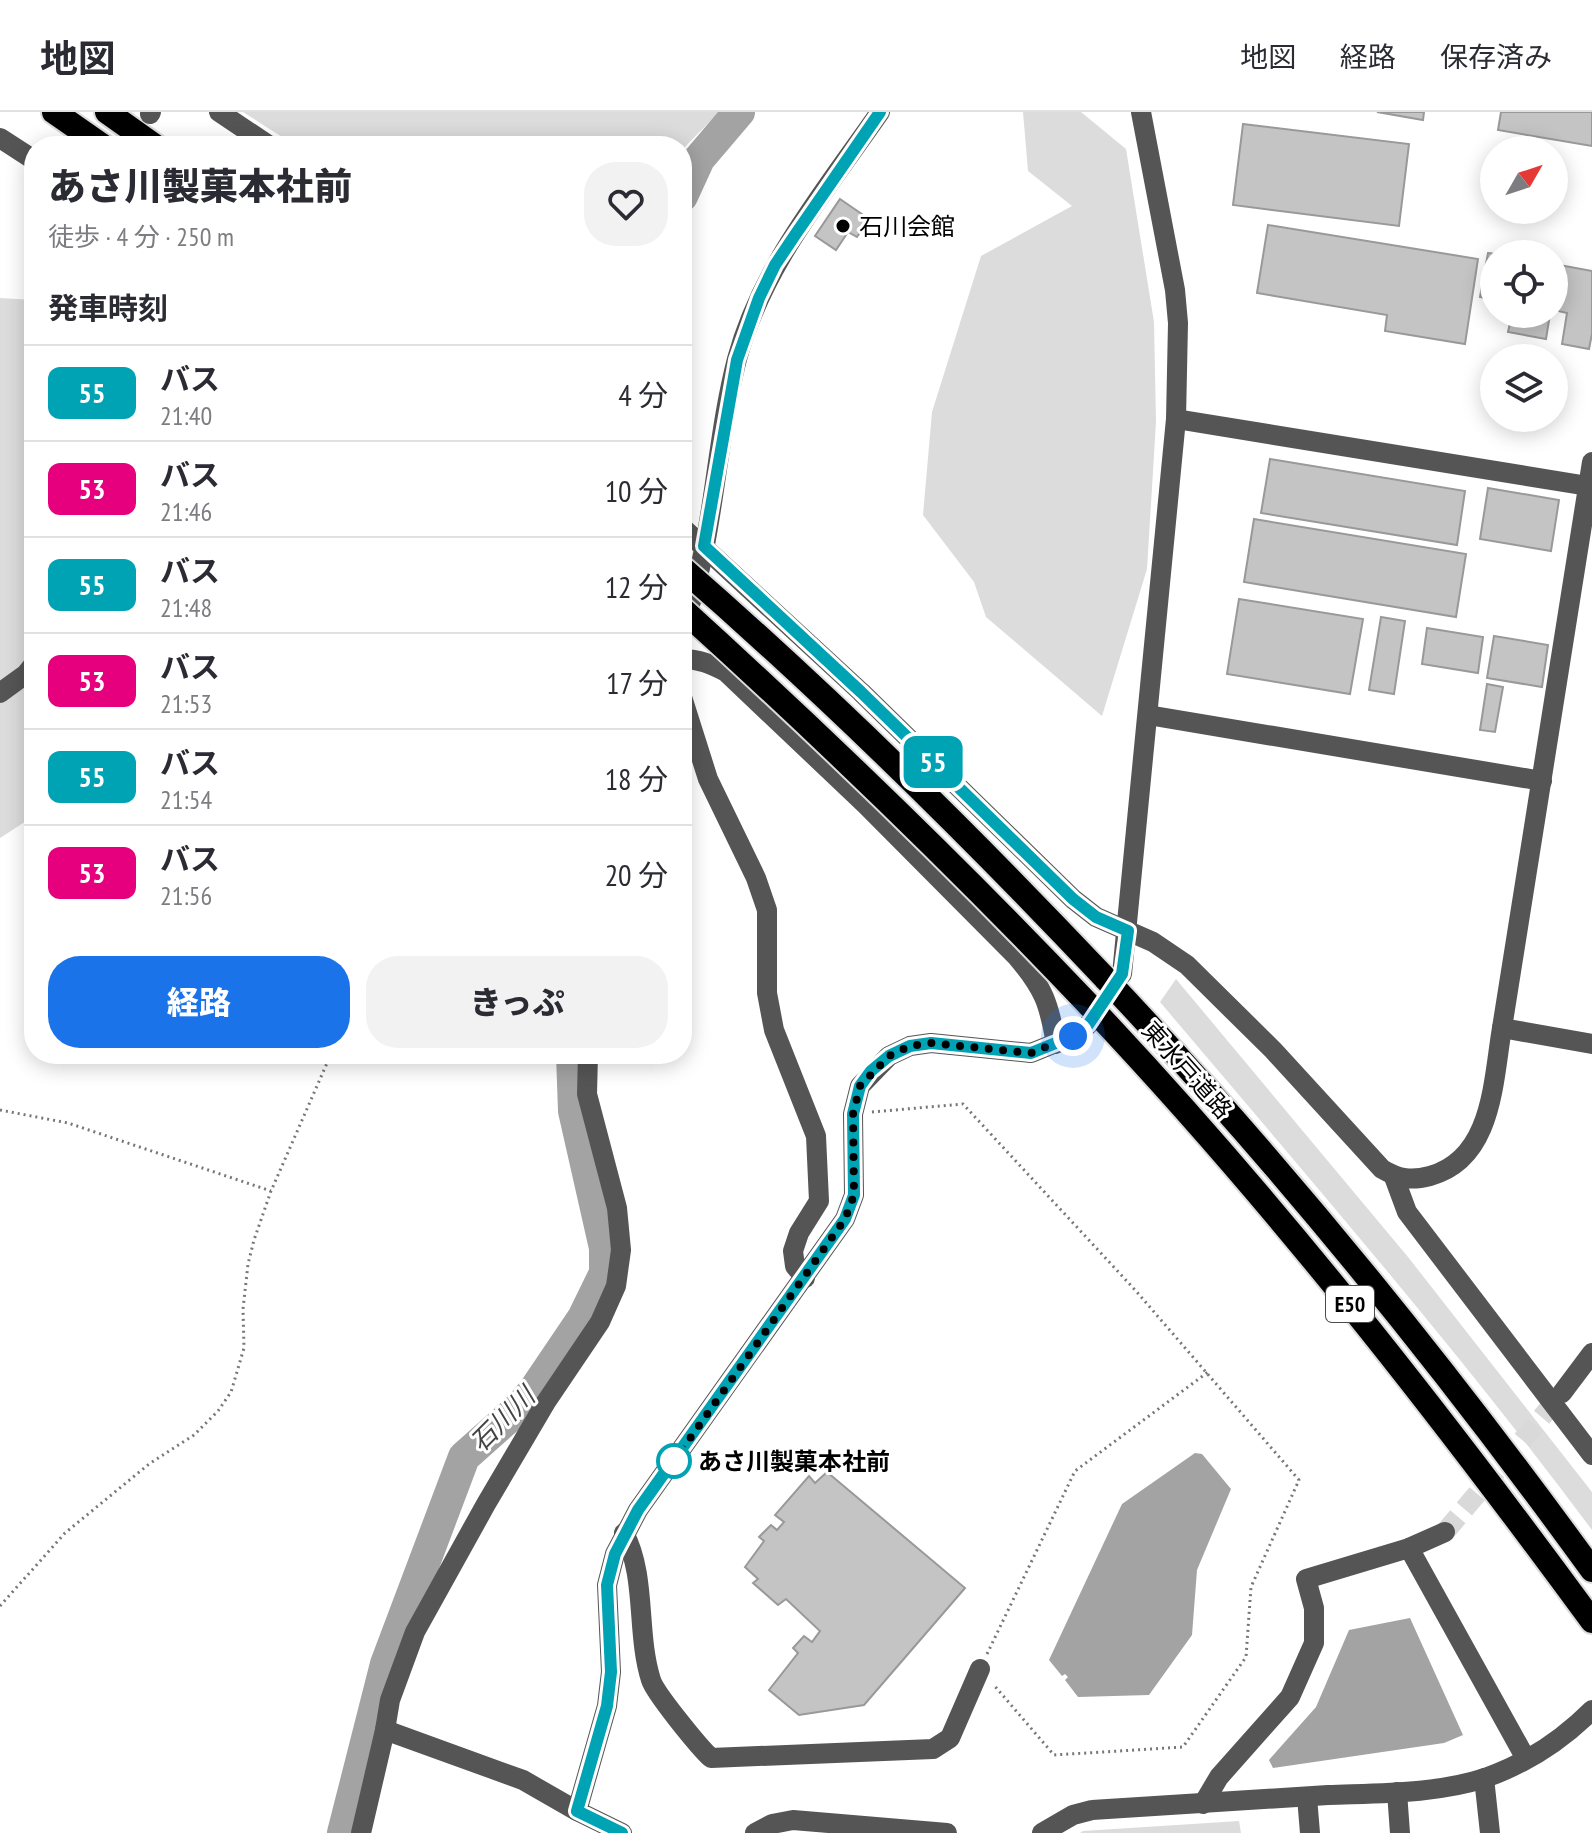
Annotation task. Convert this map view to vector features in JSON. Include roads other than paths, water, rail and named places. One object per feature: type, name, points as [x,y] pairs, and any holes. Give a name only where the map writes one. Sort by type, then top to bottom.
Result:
[{"type":"highway","points":[[54,112],[89,136]]},
{"type":"highway","points":[[107,112],[141,136]]},
{"type":"highway","name":"東水戸道路","points":[[692,577],[796,671],[1036,905],[1114,976],[1425,1349],[1592,1570]]},
{"type":"highway","name":"東水戸道路","points":[[692,618],[873,786],[1002,914],[1088,1015],[1155,1075],[1258,1193],[1402,1367],[1592,1621]]},
{"type":"street","points":[[219,112],[255,136]]},
{"type":"street","points":[[692,591],[704,546],[737,360],[759,298],[788,245],[880,112]]},
{"type":"street","points":[[1114,976],[1128,931],[1176,419],[1178,323],[1175,290],[1141,112]]},
{"type":"street","points":[[0,138],[24,154]]},
{"type":"street","points":[[1176,419],[1588,486]]},
{"type":"street","points":[[692,536],[861,692],[1073,899],[1096,917],[1169,950],[1273,1050],[1382,1169],[1394,1177],[1416,1179],[1452,1167],[1473,1147],[1486,1114],[1592,462]]},
{"type":"street","points":[[692,660],[726,672],[865,804],[1017,957],[1039,983],[1049,1007],[1056,1044]]},
{"type":"street","points":[[0,693],[24,675]]},
{"type":"street","points":[[1148,715],[1542,781]]},
{"type":"street","points":[[692,729],[708,779],[756,878],[767,910],[767,993],[774,1030],[816,1136],[819,1201],[799,1233],[793,1251],[795,1266],[805,1278]]},
{"type":"street","points":[[577,1811],[607,1706],[611,1672],[607,1585],[615,1554],[624,1533],[845,1219],[854,1195],[853,1114],[860,1086],[871,1071],[889,1056],[910,1046],[931,1043],[1031,1053],[1056,1044],[1088,1015]]},
{"type":"street","points":[[1502,1028],[1592,1044]]},
{"type":"street","points":[[361,1833],[390,1700],[415,1632],[546,1402],[600,1322],[616,1286],[621,1250],[617,1208],[587,1094],[588,1064]]},
{"type":"street","points":[[1394,1177],[1407,1212],[1592,1455]]},
{"type":"street","points":[[1562,1393],[1592,1353]]},
{"type":"street","points":[[1203,1804],[1219,1777],[1290,1697],[1314,1643],[1314,1608],[1306,1579],[1409,1548],[1445,1532]]},
{"type":"street","points":[[624,1533],[631,1547],[636,1574],[651,1682],[711,1758],[933,1749],[950,1738],[980,1669]]},
{"type":"street","points":[[1409,1548],[1526,1759]]},
{"type":"street","points":[[1042,1833],[1073,1815],[1092,1810],[1397,1792],[1457,1785],[1484,1778],[1526,1759],[1587,1724]]},
{"type":"street","points":[[385,1730],[523,1780],[622,1833]]},
{"type":"street","points":[[1484,1778],[1490,1833]]},
{"type":"street","points":[[1397,1792],[1400,1833]]},
{"type":"street","points":[[1307,1797],[1310,1833]]},
{"type":"street","points":[[755,1833],[772,1824],[793,1820],[947,1833]]},
{"type":"waterway","name":"石川川","points":[[692,174],[699,159],[739,112]]},
{"type":"waterway","name":"石川川","points":[[343,1833],[386,1664],[464,1457],[533,1392],[583,1318],[605,1273],[605,1248],[574,1111],[572,1064]]},
{"type":"tunnel","points":[[1445,1532],[1562,1393]]},
{"type":"place","name":"石川会館","points":[[843,226]]},
{"type":"place","name":"あさ川製菓本社前","points":[[674,1461]]}]
